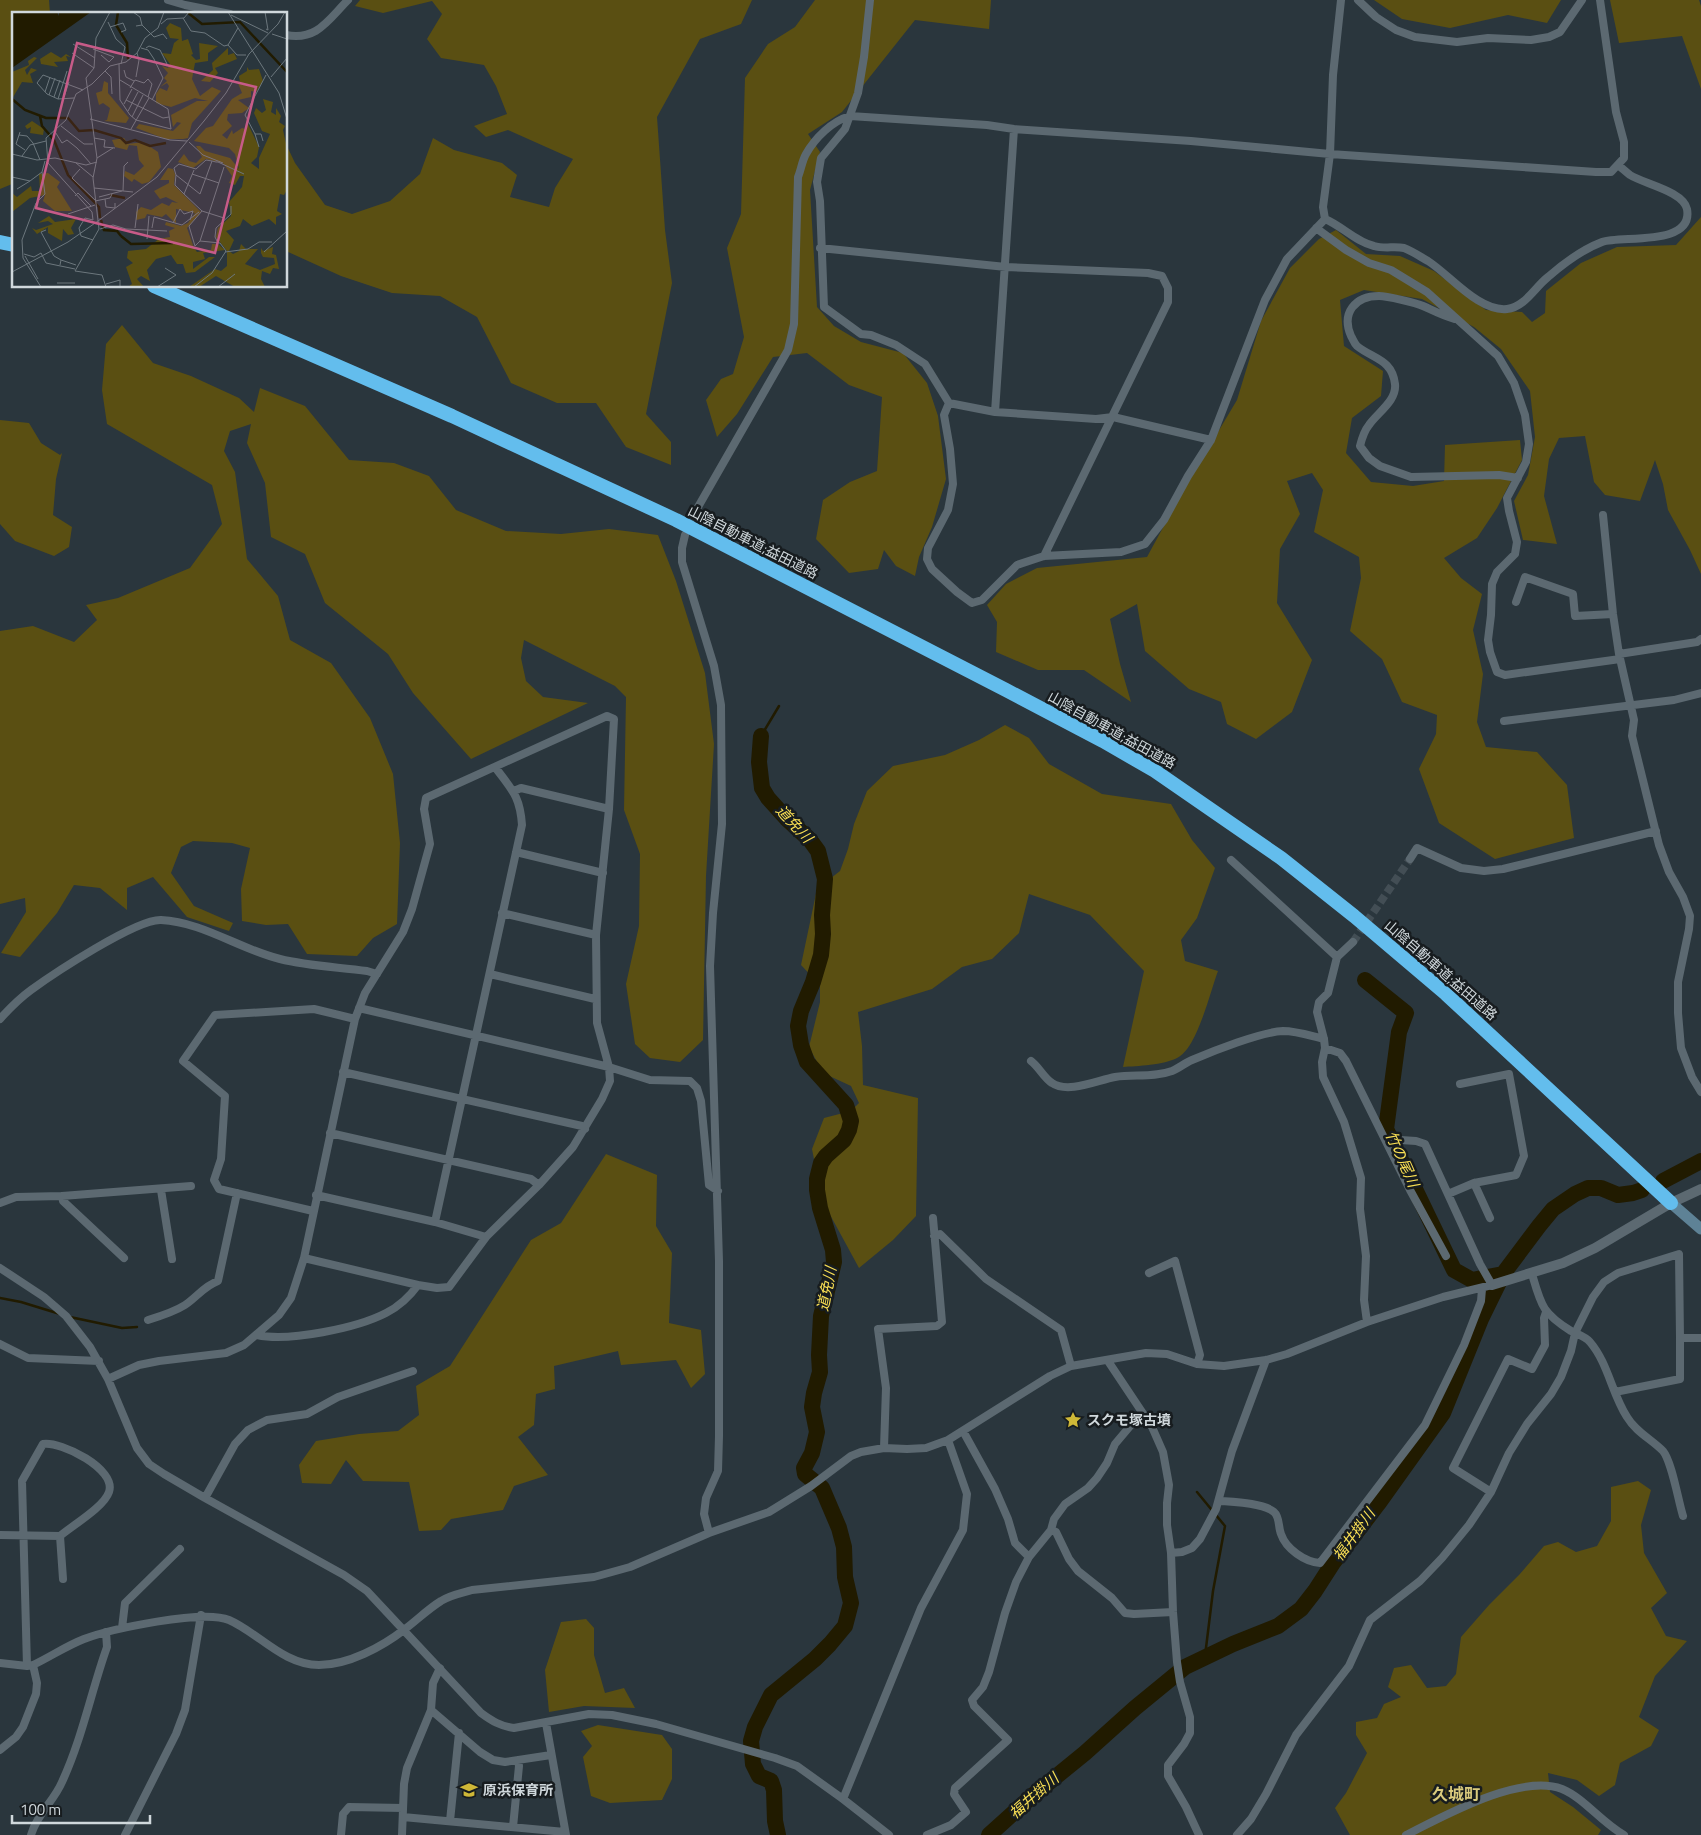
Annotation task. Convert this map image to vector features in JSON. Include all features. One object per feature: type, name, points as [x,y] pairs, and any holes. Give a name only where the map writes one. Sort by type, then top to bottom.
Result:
[{"type":"highway","name":"山陰自動車道;益田道路","points":[[159,288],[452,416],[676,520],[1006,690],[1155,771],[1281,858],[1354,916],[1446,994],[1671,1203]]},
{"type":"main road","points":[[1671,1203],[1701,1229]]},
{"type":"street","points":[[168,0],[220,12]]},
{"type":"street","points":[[288,35],[300,38],[312,34],[348,0]]},
{"type":"street","points":[[870,0],[864,57],[850,116],[845,129],[821,158],[816,182],[820,200],[820,248],[824,307],[861,334],[871,335],[896,345],[925,364],[949,404]]},
{"type":"street","points":[[1325,219],[1322,207],[1330,154],[1333,76],[1342,0]]},
{"type":"street","points":[[1358,0],[1376,17],[1396,30],[1415,37],[1457,42],[1488,38],[1531,40],[1549,37],[1560,32],[1582,0]]},
{"type":"street","points":[[694,514],[788,350],[794,324],[798,177],[805,155],[823,132],[841,118],[850,116],[987,125],[1014,129],[1191,141],[1330,154],[1611,172],[1624,158],[1624,142],[1616,112],[1600,0]]},
{"type":"street","points":[[995,412],[1014,129]]},
{"type":"street","points":[[1325,219],[1338,224],[1362,242],[1375,247],[1404,248],[1428,261],[1485,306],[1507,309],[1523,302],[1546,278],[1578,253],[1604,241],[1669,235],[1681,227],[1686,218],[1687,208],[1680,197],[1630,175],[1618,165]]},
{"type":"street","points":[[949,404],[944,415],[950,449],[953,484],[948,510],[928,548],[927,560],[932,569],[972,603],[982,600],[1017,565],[1044,556],[1121,552],[1145,544],[1164,520],[1210,440],[1265,300],[1288,259],[1325,219]]},
{"type":"street","points":[[1316,228],[1361,259],[1391,270],[1427,292],[1498,356],[1514,383],[1525,415],[1529,444],[1526,462],[1507,498],[1517,542],[1515,554],[1497,572],[1492,584],[1488,640],[1497,672],[1505,675],[1620,657],[1697,642],[1701,639]]},
{"type":"street","points":[[820,248],[1006,267],[1148,273],[1162,276],[1168,288],[1168,302],[1044,556]]},
{"type":"street","points":[[1457,320],[1441,316],[1422,305],[1379,296],[1359,300],[1350,310],[1348,328],[1356,345],[1377,357],[1390,368],[1395,386],[1391,400],[1369,425],[1363,434],[1360,446],[1369,458],[1380,466],[1411,477],[1499,475],[1518,478]]},
{"type":"street","points":[[949,404],[995,412],[1096,419],[1112,417],[1210,440]]},
{"type":"street","points":[[1603,515],[1613,614],[1634,720],[1632,736],[1656,831],[1669,872],[1683,897],[1690,916],[1678,982],[1678,1013],[1681,1048],[1692,1077],[1701,1092]]},
{"type":"street","points":[[684,535],[682,562],[714,666],[721,705],[722,824],[710,966],[718,1191],[718,1471],[706,1498],[704,1514],[709,1533]]},
{"type":"street","points":[[1516,602],[1525,577],[1573,594],[1575,616],[1613,614]]},
{"type":"street","points":[[1504,721],[1674,700],[1701,693]]},
{"type":"street","points":[[108,1379],[139,1365],[226,1353],[244,1345],[257,1335],[279,1316],[291,1298],[304,1258],[355,1019],[365,993],[403,932],[412,909],[430,844],[424,809],[426,798],[607,716],[614,719],[603,873],[596,935],[595,998],[597,1023],[609,1067],[610,1081],[585,1129],[573,1147],[539,1185],[486,1237],[449,1287],[437,1288],[418,1285],[304,1258]]},
{"type":"street","points":[[435,1222],[522,825],[521,806],[514,791],[495,767]]},
{"type":"street","points":[[514,791],[521,788],[608,809]]},
{"type":"street","points":[[1410,859],[1417,848],[1461,868],[1484,871],[1504,869],[1656,831]]},
{"type":"street","points":[[516,852],[603,873]]},
{"type":"street","points":[[1231,860],[1337,957]]},
{"type":"street","points":[[502,913],[596,935]]},
{"type":"street","points":[[0,1019],[29,991],[55,974],[140,924],[158,920],[176,921],[195,926],[280,959],[377,974]]},
{"type":"street","points":[[1353,942],[1337,957],[1328,993],[1319,1002],[1317,1012],[1325,1048],[1322,1062],[1323,1077],[1344,1122],[1361,1178],[1360,1209],[1366,1256],[1364,1300],[1367,1322]]},
{"type":"street","points":[[490,974],[595,998]]},
{"type":"street","points":[[359,1008],[609,1067],[650,1080],[690,1081],[697,1088],[701,1101],[709,1185],[718,1191]]},
{"type":"street","points":[[313,1211],[220,1189],[214,1180],[221,1159],[226,1096],[183,1061],[215,1015],[314,1009],[355,1019]]},
{"type":"street","points":[[1031,1061],[1037,1065],[1052,1083],[1064,1087],[1079,1086],[1117,1076],[1148,1076],[1172,1071],[1191,1060],[1268,1033],[1284,1031],[1305,1034],[1324,1040]]},
{"type":"street","points":[[1325,1048],[1340,1053],[1346,1062],[1384,1139],[1446,1256]]},
{"type":"street","points":[[343,1072],[582,1126],[585,1129]]},
{"type":"street","points":[[1448,1194],[1474,1183],[1516,1175],[1524,1156],[1509,1074],[1460,1084]]},
{"type":"street","points":[[330,1134],[531,1179],[539,1185]]},
{"type":"street","points":[[1384,1139],[1416,1141],[1426,1144],[1480,1264],[1492,1285]]},
{"type":"street","points":[[1474,1183],[1490,1218]]},
{"type":"street","points":[[0,1202],[16,1196],[62,1196],[160,1190],[191,1186]]},
{"type":"street","points":[[0,1663],[30,1666],[82,1639],[122,1628],[201,1615],[229,1620],[282,1654],[302,1664],[320,1665],[346,1660],[380,1647],[405,1630],[440,1601],[454,1595],[472,1590],[594,1577],[612,1573],[709,1533],[770,1512],[811,1486],[850,1456],[884,1448],[926,1448],[948,1440],[1050,1376],[1071,1366],[1146,1353],[1166,1354],[1197,1364],[1224,1366],[1266,1360],[1287,1354],[1367,1322],[1443,1298],[1532,1274],[1563,1263],[1595,1248],[1671,1203],[1701,1189]]},
{"type":"street","points":[[160,1190],[172,1259]]},
{"type":"street","points":[[148,1320],[187,1304],[208,1284],[218,1281],[237,1193]]},
{"type":"street","points":[[316,1195],[435,1222],[486,1237]]},
{"type":"street","points":[[62,1196],[63,1201],[124,1258]]},
{"type":"street","points":[[884,1448],[886,1388],[878,1329],[937,1326],[942,1322],[933,1218]]},
{"type":"street","points":[[934,1236],[940,1234],[986,1279],[1061,1330],[1071,1366]]},
{"type":"street","points":[[1238,1835],[1251,1819],[1266,1794],[1296,1735],[1349,1666],[1370,1620],[1420,1581],[1469,1525],[1491,1492],[1509,1452],[1561,1377],[1571,1351],[1575,1333],[1593,1297],[1604,1282],[1618,1273],[1679,1254],[1680,1379],[1616,1392]]},
{"type":"street","points":[[1149,1273],[1175,1261],[1200,1355],[1197,1364]]},
{"type":"street","points":[[0,1268],[44,1296],[66,1316],[99,1361],[137,1448],[149,1464],[205,1498],[344,1575],[368,1591],[481,1712],[501,1727],[514,1728],[589,1714],[612,1715],[656,1724],[797,1766],[889,1835]]},
{"type":"street","points":[[1532,1274],[1546,1312],[1558,1323],[1589,1340],[1596,1350],[1627,1417],[1642,1435],[1664,1452],[1671,1468],[1683,1516]]},
{"type":"street","points":[[257,1335],[270,1338],[312,1334],[358,1324],[386,1313],[410,1295],[418,1285]]},
{"type":"street","points":[[1220,1501],[1265,1508],[1275,1512],[1281,1535],[1287,1545],[1302,1558],[1314,1563],[1320,1563],[1425,1425],[1464,1345],[1481,1301],[1482,1289]]},
{"type":"street","points":[[1491,1492],[1454,1468],[1508,1359],[1532,1369],[1544,1345],[1544,1318],[1546,1312]]},
{"type":"street","points":[[1680,1338],[1701,1338]]},
{"type":"street","points":[[0,1344],[28,1358],[99,1361]]},
{"type":"street","points":[[1171,1553],[1182,1552],[1192,1548],[1200,1540],[1220,1501],[1232,1451],[1266,1360]]},
{"type":"street","points":[[1108,1361],[1152,1427],[1163,1452],[1169,1485],[1167,1525],[1171,1553],[1172,1612],[1177,1662],[1180,1682],[1190,1717],[1190,1733],[1168,1765],[1168,1776],[1186,1806],[1199,1835]]},
{"type":"street","points":[[205,1498],[235,1444],[248,1430],[266,1420],[307,1414],[338,1397],[413,1371]]},
{"type":"street","points":[[928,1835],[951,1825],[966,1812],[954,1794],[955,1788],[1008,1740],[974,1706],[972,1700],[983,1686],[989,1672],[1005,1613],[1016,1582],[1029,1557],[1051,1530],[1054,1519],[1065,1504],[1088,1488],[1097,1478],[1107,1463],[1115,1444],[1142,1412]]},
{"type":"street","points":[[963,1431],[995,1489],[1008,1519],[1015,1543],[1029,1557]]},
{"type":"street","points":[[843,1799],[921,1608],[963,1530],[967,1494],[948,1440]]},
{"type":"street","points":[[0,1536],[23,1535],[60,1536],[104,1501],[110,1490],[110,1481],[103,1472],[77,1452],[49,1443],[43,1444],[22,1481],[23,1535],[30,1666],[37,1683],[36,1694],[23,1727],[16,1737],[0,1750]]},
{"type":"street","points":[[1051,1530],[1056,1532],[1069,1559],[1078,1571],[1112,1598],[1125,1613],[1172,1612]]},
{"type":"street","points":[[60,1536],[63,1579]]},
{"type":"street","points":[[122,1628],[125,1603],[180,1549]]},
{"type":"street","points":[[124,1835],[176,1734],[185,1710],[201,1615]]},
{"type":"street","points":[[31,1835],[38,1817],[61,1785],[70,1764],[108,1647],[106,1632]]},
{"type":"street","points":[[402,1835],[404,1784],[407,1768],[431,1710],[433,1683],[440,1668]]},
{"type":"street","points":[[431,1710],[480,1752],[493,1760],[505,1762],[551,1755]]},
{"type":"street","points":[[403,1817],[566,1833],[546,1723]]},
{"type":"street","points":[[450,1821],[459,1733]]},
{"type":"street","points":[[513,1827],[518,1760]]},
{"type":"street","points":[[1406,1835],[1481,1799],[1522,1787],[1545,1786],[1562,1789],[1577,1798],[1611,1828],[1624,1835]]},
{"type":"street","points":[[341,1835],[343,1814],[349,1808],[403,1808]]},
{"type":"shaded area","points":[[0,0],[49,0],[50,12],[12,12],[12,184],[0,189]]},
{"type":"shaded area","points":[[360,0],[752,0],[741,24],[700,39],[657,117],[665,230],[672,283],[646,414],[671,442],[671,465],[626,447],[596,403],[557,403],[511,383],[477,317],[440,296],[392,293],[341,276],[288,252],[288,148],[295,163],[325,205],[352,214],[390,201],[420,174],[433,138],[454,150],[502,163],[517,175],[510,197],[549,207],[555,188],[573,159],[508,130],[486,137],[474,126],[507,114],[496,86],[484,65],[441,58],[427,39],[442,14],[432,1],[383,13],[355,6]]},
{"type":"shaded area","points":[[815,0],[991,0],[989,29],[915,20],[842,112],[808,134],[820,152],[810,190],[817,307],[834,326],[861,342],[903,353],[927,383],[938,416],[946,479],[932,527],[919,557],[915,576],[896,566],[884,550],[878,569],[849,573],[816,539],[823,500],[850,482],[877,471],[882,397],[849,385],[807,353],[773,357],[737,414],[717,437],[706,400],[721,379],[733,374],[744,337],[727,248],[741,214],[745,78],[768,44],[795,27]]},
{"type":"shaded area","points":[[1374,0],[1561,0],[1547,23],[1508,15],[1450,28],[1402,19]]},
{"type":"shaded area","points":[[1610,0],[1699,0],[1701,6],[1701,89],[1682,36],[1619,43]]},
{"type":"shaded area","points":[[1701,217],[1701,574],[1668,510],[1663,484],[1655,460],[1640,501],[1605,495],[1594,482],[1585,436],[1559,438],[1549,459],[1544,496],[1557,544],[1523,540],[1514,501],[1528,475],[1535,437],[1530,391],[1501,349],[1474,327],[1422,299],[1364,290],[1340,300],[1344,346],[1383,371],[1381,396],[1352,418],[1346,453],[1371,482],[1413,486],[1444,481],[1445,445],[1520,440],[1522,460],[1497,508],[1477,538],[1444,558],[1461,578],[1482,594],[1473,630],[1483,674],[1477,722],[1486,747],[1537,752],[1567,785],[1574,838],[1495,859],[1439,823],[1419,769],[1436,734],[1437,715],[1402,702],[1382,659],[1350,631],[1361,578],[1359,557],[1314,532],[1323,490],[1312,473],[1287,481],[1300,514],[1280,549],[1277,603],[1312,660],[1292,712],[1256,739],[1227,724],[1221,702],[1189,689],[1145,651],[1137,604],[1110,619],[1131,702],[1084,670],[1038,670],[996,652],[997,622],[987,605],[1006,584],[1037,568],[1147,557],[1184,489],[1237,400],[1261,321],[1290,268],[1319,239],[1336,230],[1366,254],[1400,256],[1434,271],[1486,310],[1522,312],[1532,322],[1545,313],[1546,291],[1581,263],[1617,247],[1676,245]]},
{"type":"shaded area","points":[[122,325],[153,363],[191,376],[239,398],[254,412],[260,388],[305,406],[349,460],[394,463],[429,476],[456,510],[506,531],[561,534],[609,529],[658,535],[676,581],[705,673],[714,744],[706,876],[703,1040],[680,1062],[650,1058],[635,1044],[626,984],[639,926],[640,854],[624,810],[626,697],[615,686],[524,640],[521,658],[526,681],[543,697],[588,703],[471,759],[413,693],[388,654],[325,603],[305,554],[271,537],[265,483],[247,443],[251,424],[230,431],[224,451],[235,472],[247,559],[278,596],[290,640],[331,663],[370,718],[393,774],[400,843],[397,924],[373,938],[357,956],[307,954],[288,924],[266,925],[242,921],[241,889],[250,848],[232,843],[193,841],[181,847],[171,873],[194,906],[233,923],[229,931],[187,917],[153,877],[127,888],[127,910],[100,888],[74,885],[57,913],[20,957],[1,953],[26,912],[25,898],[0,904],[0,631],[33,626],[74,642],[97,620],[86,605],[118,598],[190,568],[222,524],[212,485],[107,424],[102,390],[106,344]]},
{"type":"shaded area","points":[[0,420],[29,423],[41,443],[60,455],[62,453],[56,479],[53,515],[72,527],[69,547],[54,556],[15,541],[0,524]]},
{"type":"shaded area","points":[[1005,725],[1029,738],[1049,764],[1102,794],[1171,804],[1192,840],[1215,868],[1197,918],[1181,940],[1185,961],[1218,971],[1197,1032],[1184,1053],[1177,1058],[1165,1062],[1123,1067],[1144,971],[1090,915],[1029,894],[1019,933],[992,959],[962,967],[932,989],[858,1012],[862,1046],[863,1085],[918,1098],[916,1216],[893,1240],[859,1268],[822,1200],[812,1149],[824,1118],[851,1111],[859,1103],[851,1086],[823,1073],[809,1047],[820,1002],[820,985],[801,965],[817,889],[840,871],[854,824],[867,791],[893,766],[945,755],[979,740]]},
{"type":"shaded area","points":[[606,1154],[657,1175],[656,1226],[672,1253],[669,1323],[701,1330],[705,1374],[691,1388],[676,1360],[621,1365],[618,1351],[554,1366],[555,1389],[536,1394],[534,1425],[518,1437],[548,1475],[514,1486],[503,1510],[451,1519],[441,1530],[419,1531],[409,1482],[363,1481],[346,1460],[331,1484],[302,1483],[299,1465],[316,1441],[359,1434],[398,1431],[419,1415],[416,1386],[450,1366],[531,1240],[561,1223]]},
{"type":"shaded area","points":[[1638,1481],[1651,1490],[1641,1525],[1644,1553],[1667,1593],[1651,1608],[1666,1636],[1687,1641],[1655,1676],[1639,1717],[1659,1730],[1651,1746],[1620,1763],[1615,1785],[1599,1796],[1577,1780],[1548,1773],[1550,1792],[1573,1807],[1601,1830],[1598,1835],[1350,1835],[1335,1808],[1346,1793],[1367,1753],[1356,1735],[1356,1722],[1377,1718],[1384,1704],[1401,1697],[1388,1687],[1394,1668],[1411,1665],[1427,1688],[1446,1686],[1456,1674],[1461,1637],[1544,1546],[1558,1542],[1576,1552],[1597,1546],[1611,1521],[1611,1487]]},
{"type":"shaded area","points":[[586,1619],[594,1628],[594,1655],[605,1693],[624,1688],[635,1708],[584,1706],[549,1712],[545,1670],[561,1622]]},
{"type":"shaded area","points":[[598,1725],[662,1735],[672,1749],[672,1779],[662,1800],[610,1803],[591,1796],[583,1757],[592,1746],[581,1731]]},
{"type":"waterway","points":[[761,736],[779,706]]},
{"type":"waterway","name":"道免川","points":[[761,736],[759,762],[762,788],[768,798],[810,840],[818,851],[825,879],[821,955],[813,982],[801,1011],[798,1026],[801,1045],[807,1062],[846,1105],[851,1121],[844,1140],[821,1163],[817,1179],[820,1208],[833,1250],[834,1262],[821,1316],[820,1372],[812,1407],[817,1432],[812,1453],[804,1468],[805,1474],[822,1488],[839,1528],[844,1547],[845,1577],[851,1603],[845,1626],[815,1659],[771,1695],[755,1727],[751,1741],[753,1764],[759,1776],[771,1781],[774,1790],[775,1821],[778,1835]]},
{"type":"waterway","name":"竹の尾川","points":[[1365,980],[1406,1013],[1399,1032],[1386,1129],[1454,1270],[1472,1280],[1503,1274]]},
{"type":"waterway","name":"福井掛川","points":[[1663,1181],[1701,1161]]},
{"type":"waterway","name":"福井掛川","points":[[989,1835],[1031,1797],[1185,1667],[1233,1644],[1278,1626],[1301,1609],[1443,1413],[1481,1319],[1503,1274],[1539,1226],[1553,1209],[1575,1194],[1588,1188],[1601,1188],[1618,1195],[1642,1190]]},
{"type":"waterway","points":[[0,1298],[21,1302],[60,1314]]},
{"type":"waterway","points":[[70,1317],[122,1328],[137,1327]]},
{"type":"waterway","points":[[1197,1492],[1225,1526],[1213,1591],[1205,1656]]},
{"type":"tunnel","points":[[1353,942],[1410,859]]},
{"type":"place","name":"スクモ塚古墳","points":[[1073,1420]]},
{"type":"place","name":"原浜保育所","points":[[469,1790]]},
{"type":"district","name":"久城町","points":[[1456,1794]]}]
